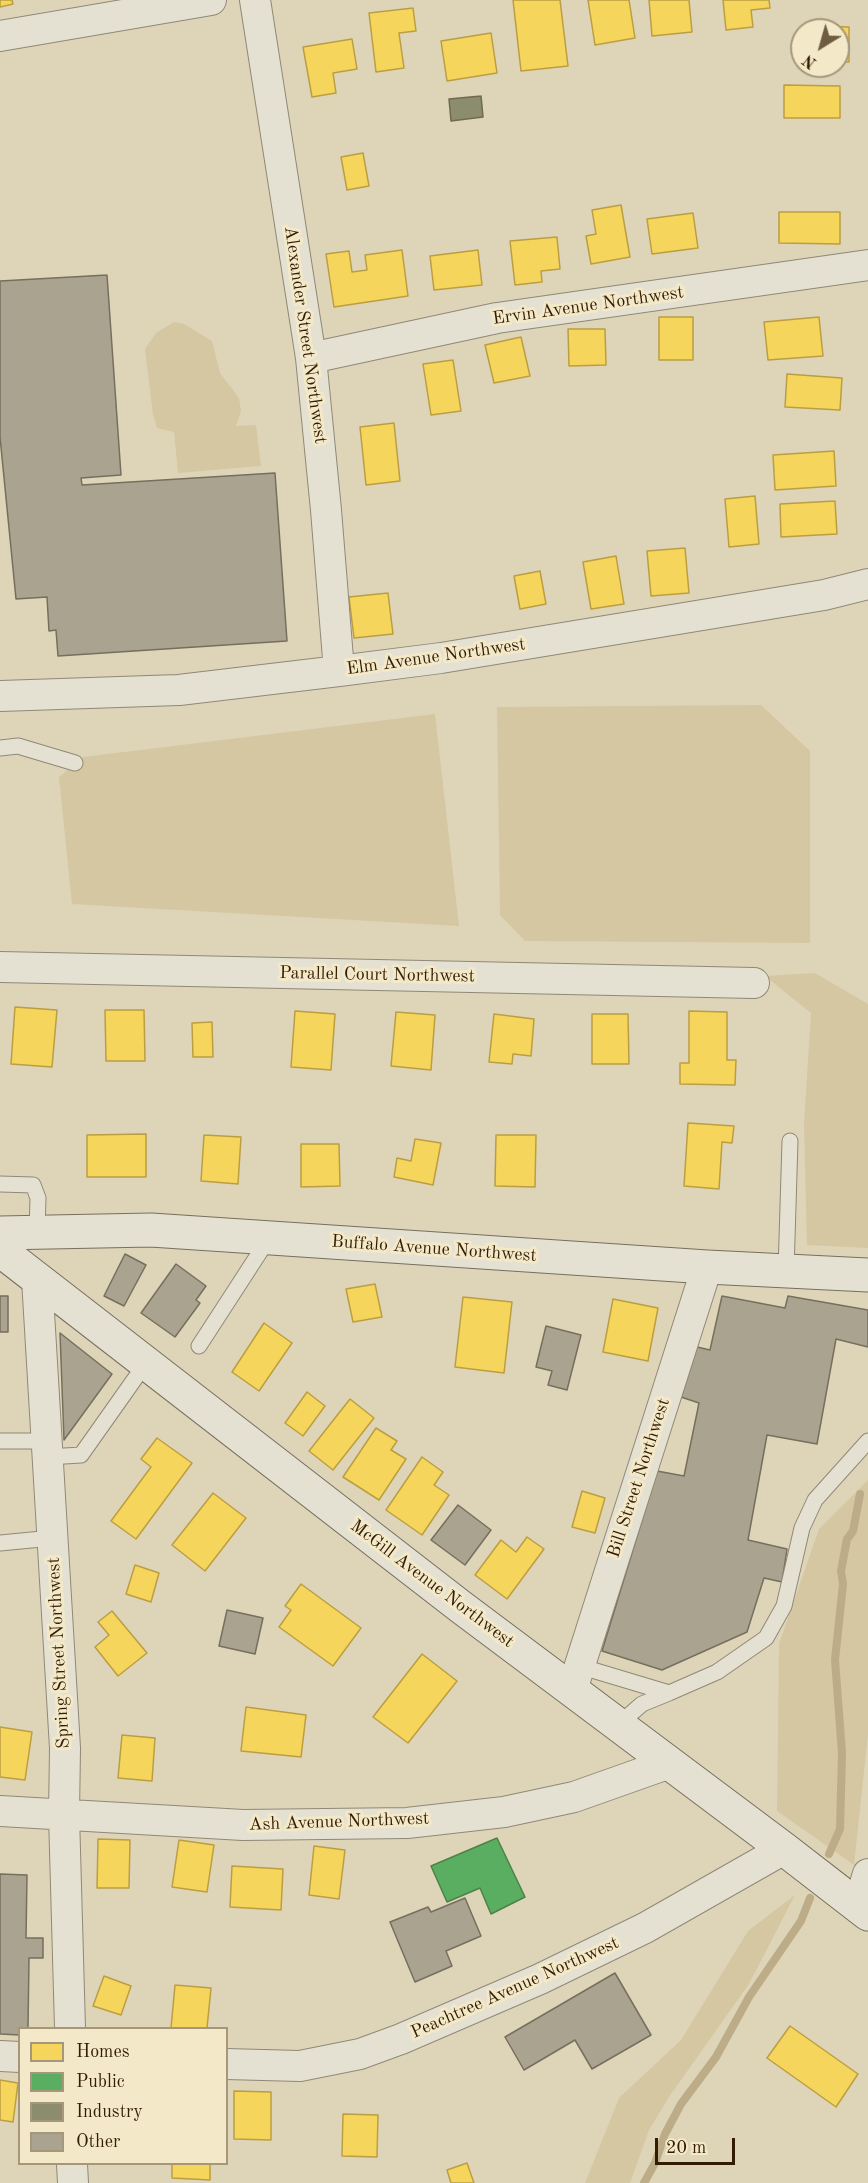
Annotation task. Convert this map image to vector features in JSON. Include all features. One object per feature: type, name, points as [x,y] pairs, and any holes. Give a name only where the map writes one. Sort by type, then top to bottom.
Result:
[{"type":"street","points":[[0,36],[211,0]]},
{"type":"street","name":"Alexander Street Northwest","points":[[255,0],[311,358],[339,672]]},
{"type":"street","name":"Ervin Avenue Northwest","points":[[311,358],[496,318],[868,265]]},
{"type":"street","name":"Elm Avenue Northwest","points":[[0,696],[179,690],[339,672],[441,658],[824,595],[868,585]]},
{"type":"street","name":"Parallel Court Northwest","points":[[0,967],[754,982]]},
{"type":"street","name":"Buffalo Avenue Northwest","points":[[0,1233],[151,1230],[707,1267],[868,1275]]},
{"type":"street","name":"McGill Avenue Northwest","points":[[0,1250],[461,1607],[576,1678],[618,1725],[863,1910]]},
{"type":"street","name":"Bill Street Northwest","points":[[576,1678],[707,1267]]},
{"type":"street","name":"Spring Street Northwest","points":[[37,1279],[64,1748],[70,2027]]},
{"type":"street","name":"Ash Avenue Northwest","points":[[0,1811],[243,1825],[407,1823],[504,1812],[574,1797],[670,1763]]},
{"type":"street","name":"Peachtree Avenue Northwest","points":[[228,2064],[300,2066],[360,2054],[400,2039],[540,1979],[645,1928],[784,1849]]},
{"type":"street","points":[[863,1910],[868,1874]]},
{"type":"street","points":[[0,2056],[18,2057]]},
{"type":"street","points":[[72,2165],[73,2183]]},
{"type":"lane","points":[[0,748],[18,746],[75,764]]},
{"type":"lane","points":[[786,1271],[790,1142]]},
{"type":"lane","points":[[0,1184],[33,1185],[38,1198],[37,1232]]},
{"type":"lane","points":[[199,1346],[269,1238]]},
{"type":"lane","points":[[0,1441],[81,1455],[146,1363]]},
{"type":"lane","points":[[618,1725],[642,1704],[717,1672],[766,1638],[784,1606],[802,1528],[815,1500],[868,1442]]},
{"type":"lane","points":[[0,1543],[52,1538]]},
{"type":"lane","points":[[576,1678],[669,1693]]},
{"type":"shaded area","points":[[174,322],[184,324],[212,341],[220,373],[239,398],[241,411],[236,426],[256,425],[261,466],[178,473],[174,432],[157,428],[153,415],[145,349],[156,333]]},
{"type":"shaded area","points":[[761,705],[810,751],[810,943],[525,941],[500,915],[497,707]]},
{"type":"shaded area","points":[[435,714],[459,926],[72,904],[59,777],[83,757]]},
{"type":"shaded area","points":[[815,973],[868,1004],[868,1248],[807,1245],[804,1125],[811,1013],[765,976]]},
{"type":"shaded area","points":[[868,1480],[868,1734],[854,1865],[777,1811],[779,1644],[819,1529]]},
{"type":"shaded area","points":[[795,1895],[749,1984],[669,2097],[649,2130],[630,2183],[585,2183],[619,2098],[681,2040],[748,1931]]},
{"type":"building: Homes","points":[[0,0],[12,0],[13,4],[0,7]]},
{"type":"building: Homes","points":[[513,0],[560,0],[568,66],[521,71]]},
{"type":"building: Homes","points":[[588,0],[629,0],[635,38],[595,45]]},
{"type":"building: Homes","points":[[649,0],[689,0],[692,32],[652,36]]},
{"type":"building: Homes","points":[[723,0],[769,0],[770,8],[751,10],[753,27],[726,30]]},
{"type":"building: Homes","points":[[413,8],[416,31],[399,33],[404,68],[376,72],[369,13]]},
{"type":"building: Homes","points":[[491,33],[497,73],[447,81],[441,41]]},
{"type":"building: Homes","points":[[352,39],[357,69],[333,73],[336,93],[312,97],[303,47]]},
{"type":"building: Homes","points":[[784,85],[840,86],[840,118],[784,118]]},
{"type":"building: Homes","points":[[363,153],[369,186],[347,190],[341,157]]},
{"type":"building: Homes","points":[[621,205],[630,257],[591,264],[586,236],[596,234],[592,210]]},
{"type":"building: Homes","points":[[779,212],[840,212],[840,244],[779,243]]},
{"type":"building: Homes","points":[[693,213],[698,248],[652,254],[647,219]]},
{"type":"building: Homes","points":[[557,237],[560,269],[541,271],[542,282],[515,285],[510,241]]},
{"type":"building: Homes","points":[[402,250],[408,296],[334,307],[326,254],[349,251],[352,272],[367,270],[365,255]]},
{"type":"building: Homes","points":[[478,250],[482,285],[434,290],[430,256]]},
{"type":"building: Homes","points":[[659,317],[693,317],[693,360],[659,360]]},
{"type":"building: Homes","points":[[819,317],[823,356],[768,360],[764,322]]},
{"type":"building: Homes","points":[[568,329],[605,329],[606,365],[569,366]]},
{"type":"building: Homes","points":[[521,337],[530,376],[494,383],[485,345]]},
{"type":"building: Homes","points":[[453,360],[461,411],[431,415],[423,364]]},
{"type":"building: Homes","points":[[787,374],[842,378],[840,410],[785,407]]},
{"type":"building: Homes","points":[[394,423],[400,481],[366,485],[360,427]]},
{"type":"building: Homes","points":[[834,451],[836,486],[775,490],[773,455]]},
{"type":"building: Homes","points":[[755,496],[759,544],[729,547],[725,499]]},
{"type":"building: Homes","points":[[835,501],[837,534],[781,537],[780,504]]},
{"type":"building: Homes","points":[[685,548],[689,593],[651,596],[647,551]]},
{"type":"building: Homes","points":[[616,556],[624,604],[591,609],[583,562]]},
{"type":"building: Homes","points":[[540,571],[546,604],[520,609],[514,576]]},
{"type":"building: Homes","points":[[388,593],[393,634],[354,638],[349,597]]},
{"type":"building: Homes","points":[[15,1007],[57,1010],[52,1067],[11,1064]]},
{"type":"building: Homes","points":[[105,1010],[144,1010],[145,1061],[106,1061]]},
{"type":"building: Homes","points":[[295,1011],[335,1014],[331,1070],[291,1067]]},
{"type":"building: Homes","points":[[689,1011],[727,1012],[727,1060],[736,1060],[735,1085],[680,1084],[680,1063],[689,1063]]},
{"type":"building: Homes","points":[[396,1012],[435,1015],[431,1070],[391,1066]]},
{"type":"building: Homes","points":[[494,1014],[534,1019],[531,1056],[513,1054],[512,1064],[489,1062]]},
{"type":"building: Homes","points":[[592,1014],[628,1014],[629,1064],[592,1064]]},
{"type":"building: Homes","points":[[212,1022],[213,1057],[193,1057],[192,1023]]},
{"type":"building: Homes","points":[[688,1123],[734,1126],[732,1143],[722,1142],[719,1189],[684,1186]]},
{"type":"building: Homes","points":[[146,1134],[146,1177],[87,1177],[87,1135]]},
{"type":"building: Homes","points":[[204,1135],[241,1137],[238,1184],[201,1181]]},
{"type":"building: Homes","points":[[496,1135],[536,1135],[535,1187],[495,1186]]},
{"type":"building: Homes","points":[[415,1139],[441,1143],[433,1185],[394,1177],[397,1158],[411,1161]]},
{"type":"building: Homes","points":[[301,1144],[339,1144],[340,1186],[301,1187]]},
{"type":"building: Homes","points":[[375,1284],[382,1317],[353,1322],[346,1289]]},
{"type":"building: Homes","points":[[463,1297],[512,1302],[504,1373],[455,1367]]},
{"type":"building: Homes","points":[[613,1299],[658,1308],[648,1361],[603,1352]]},
{"type":"building: Homes","points":[[264,1323],[292,1343],[259,1391],[232,1372]]},
{"type":"building: Homes","points":[[307,1392],[325,1406],[303,1436],[285,1423]]},
{"type":"building: Homes","points":[[350,1399],[374,1418],[333,1470],[309,1451]]},
{"type":"building: Homes","points":[[376,1428],[397,1441],[391,1450],[406,1459],[379,1500],[343,1477]]},
{"type":"building: Homes","points":[[157,1438],[192,1463],[136,1539],[111,1521],[151,1467],[141,1459]]},
{"type":"building: Homes","points":[[422,1457],[443,1472],[434,1485],[449,1495],[422,1535],[386,1510]]},
{"type":"building: Homes","points":[[582,1491],[605,1498],[595,1533],[572,1527]]},
{"type":"building: Homes","points":[[213,1493],[246,1518],[205,1571],[172,1545]]},
{"type":"building: Homes","points":[[527,1537],[544,1549],[507,1599],[475,1575],[501,1540],[516,1552]]},
{"type":"building: Homes","points":[[135,1565],[159,1573],[151,1602],[126,1594]]},
{"type":"building: Homes","points":[[301,1584],[361,1628],[333,1666],[279,1627],[291,1610],[285,1606]]},
{"type":"building: Homes","points":[[112,1611],[147,1653],[118,1676],[95,1647],[109,1635],[98,1622]]},
{"type":"building: Homes","points":[[422,1654],[457,1681],[408,1743],[373,1717]]},
{"type":"building: Homes","points":[[246,1707],[306,1715],[301,1757],[241,1751]]},
{"type":"building: Homes","points":[[0,1727],[32,1732],[25,1780],[0,1777]]},
{"type":"building: Homes","points":[[122,1735],[155,1738],[152,1781],[118,1778]]},
{"type":"building: Homes","points":[[98,1839],[130,1840],[129,1888],[97,1888]]},
{"type":"building: Homes","points":[[179,1840],[214,1845],[207,1892],[172,1887]]},
{"type":"building: Homes","points":[[314,1846],[345,1850],[339,1899],[309,1895]]},
{"type":"building: Homes","points":[[232,1866],[283,1869],[281,1910],[230,1907]]},
{"type":"building: Homes","points":[[104,1976],[131,1986],[121,2015],[93,2006]]},
{"type":"building: Homes","points":[[175,1985],[211,1988],[207,2027],[171,2027]]},
{"type":"building: Homes","points":[[790,2026],[858,2074],[836,2107],[767,2058]]},
{"type":"building: Homes","points":[[0,2080],[18,2083],[13,2122],[0,2120]]},
{"type":"building: Homes","points":[[234,2091],[271,2092],[271,2140],[234,2139]]},
{"type":"building: Homes","points":[[343,2114],[378,2115],[377,2157],[342,2156]]},
{"type":"building: Homes","points":[[467,2163],[474,2183],[451,2183],[447,2170]]},
{"type":"building: Homes","points":[[172,2165],[210,2165],[210,2180],[172,2178]]},
{"type":"building: Public","points":[[497,1838],[525,1897],[491,1914],[480,1888],[447,1902],[431,1866]]},
{"type":"building: Industry","points":[[481,96],[483,117],[451,121],[449,99]]},
{"type":"building: Other","points":[[107,275],[121,475],[81,478],[82,485],[275,473],[287,641],[58,656],[56,630],[49,631],[47,597],[16,599],[0,437],[0,281]]},
{"type":"building: Other","points":[[125,1254],[146,1265],[124,1306],[104,1296]]},
{"type":"building: Other","points":[[176,1264],[206,1286],[196,1300],[200,1303],[175,1337],[141,1313]]},
{"type":"building: Other","points":[[0,1296],[8,1296],[8,1332],[0,1332]]},
{"type":"building: Other","points":[[722,1296],[785,1308],[788,1296],[868,1310],[868,1347],[836,1339],[817,1444],[767,1435],[748,1540],[787,1549],[782,1582],[764,1578],[747,1632],[662,1670],[602,1651],[657,1471],[684,1476],[699,1403],[681,1397],[697,1347],[710,1350]]},
{"type":"building: Other","points":[[546,1326],[581,1335],[567,1390],[548,1385],[552,1371],[536,1367]]},
{"type":"building: Other","points":[[60,1333],[112,1374],[64,1440]]},
{"type":"building: Other","points":[[458,1505],[491,1530],[465,1565],[431,1540]]},
{"type":"building: Other","points":[[227,1610],[263,1618],[255,1654],[219,1646]]},
{"type":"building: Other","points":[[0,1874],[27,1875],[26,1938],[43,1938],[43,1958],[29,1958],[28,2027],[18,2027],[18,2035],[0,2034]]},
{"type":"building: Other","points":[[465,1898],[481,1936],[446,1951],[452,1966],[415,1982],[390,1922],[428,1907],[431,1912]]},
{"type":"building: Other","points":[[615,1973],[651,2035],[592,2069],[575,2040],[524,2070],[505,2037]]},
{"type":"waterway","points":[[829,1854],[840,1829],[842,1753],[835,1660],[843,1584],[841,1571],[847,1539],[853,1531],[860,1494]]},
{"type":"waterway","points":[[644,2183],[681,2104],[716,2057],[749,1997],[801,1921],[810,1898]]}]
